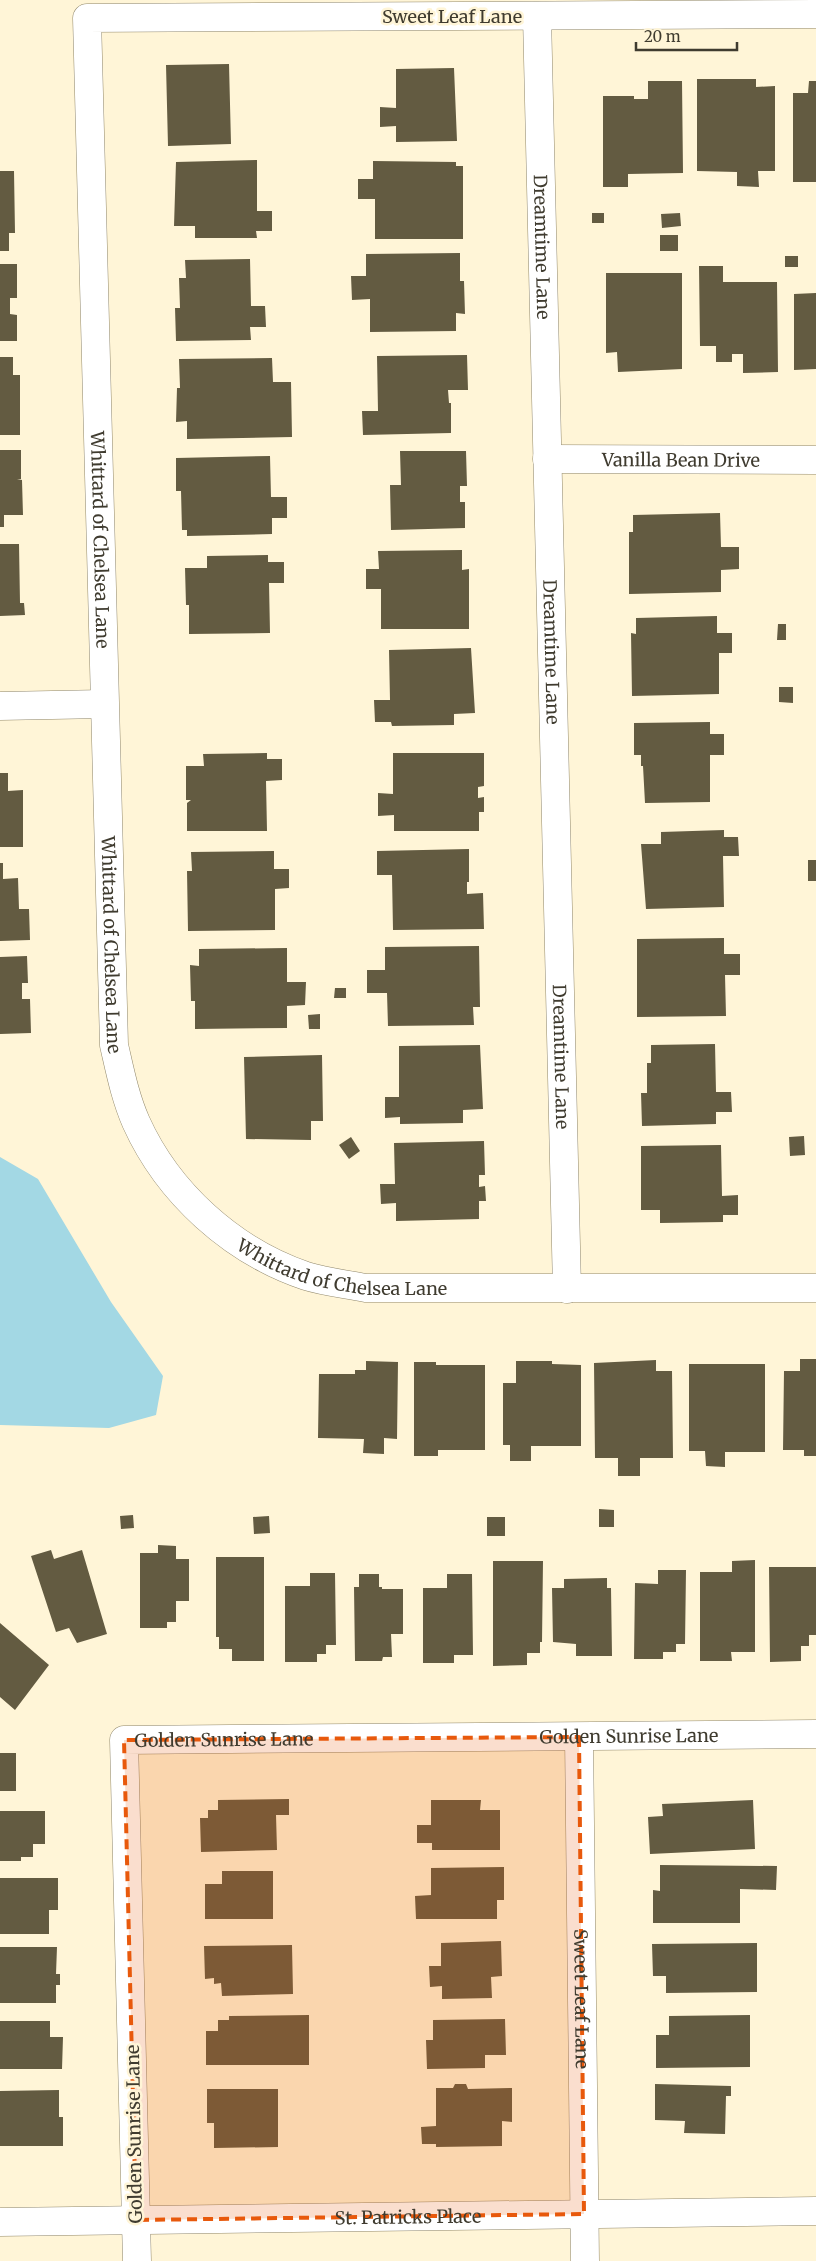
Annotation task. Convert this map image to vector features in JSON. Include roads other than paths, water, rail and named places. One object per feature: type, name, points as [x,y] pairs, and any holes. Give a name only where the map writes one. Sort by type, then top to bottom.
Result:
[{"type":"street","name":"Sweet Leaf Lane","points":[[87,18],[816,14]]},
{"type":"street","name":"Dreamtime Lane","points":[[537,16],[568,1288]]},
{"type":"street","name":"Whittard of Chelsea Lane","points":[[87,18],[114,1045],[125,1091],[136,1122],[157,1160],[183,1195],[219,1229],[266,1259],[307,1276],[366,1288],[816,1288]]},
{"type":"street","name":"Vanilla Bean Drive","points":[[547,459],[816,460]]},
{"type":"street","points":[[0,706],[104,704]]},
{"type":"street","name":"Golden Sunrise Lane","points":[[137,2261],[124,1740],[816,1734]]},
{"type":"street","name":"Sweet Leaf Lane","points":[[579,1737],[585,2261]]},
{"type":"street","name":"St. Patricks Place","points":[[0,2222],[816,2211]]},
{"type":"water","points":[[0,1157],[38,1179],[111,1302],[163,1376],[156,1415],[109,1428],[0,1425]]}]
